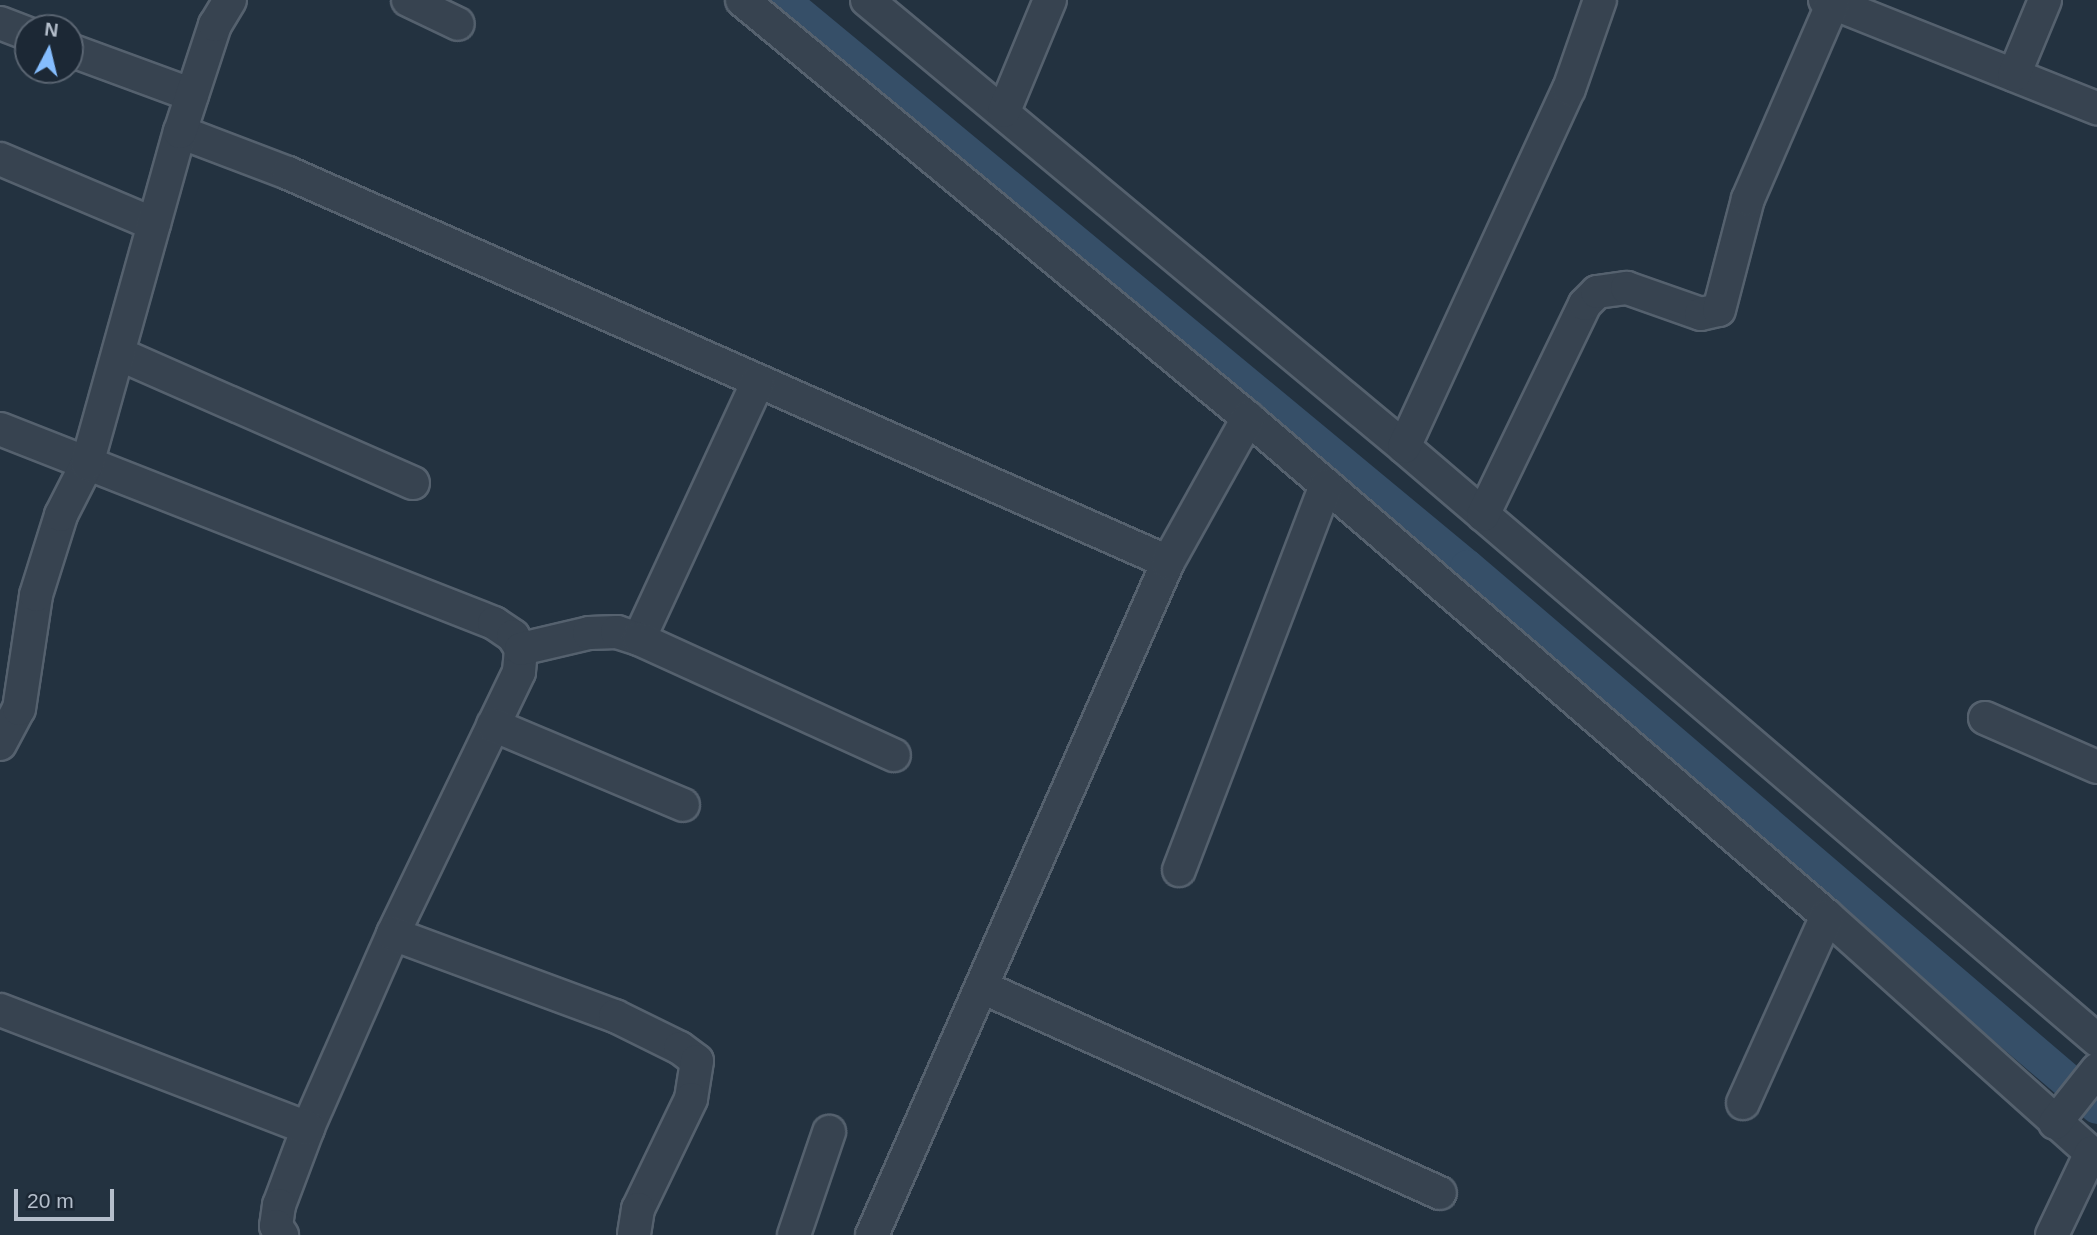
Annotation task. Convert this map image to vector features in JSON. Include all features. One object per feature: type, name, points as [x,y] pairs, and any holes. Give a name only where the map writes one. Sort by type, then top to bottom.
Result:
[{"type":"street","points":[[0,744],[19,709],[36,595],[53,542],[87,464],[180,132],[215,25],[230,0]]},
{"type":"street","points":[[408,0],[458,23]]},
{"type":"street","points":[[742,0],[1248,418],[1827,916],[2064,1112],[2094,1155],[2052,1235]]},
{"type":"street","points":[[867,0],[1004,111],[1404,447],[2097,1041]]},
{"type":"street","points":[[1004,111],[1050,0]]},
{"type":"street","points":[[1404,447],[1569,89],[1601,0]]},
{"type":"street","points":[[2014,75],[2045,0]]},
{"type":"street","points":[[1483,514],[1585,304],[1597,292],[1627,288],[1701,314],[1719,310],[1748,199],[1829,2],[2097,108]]},
{"type":"street","points":[[84,55],[192,95]]},
{"type":"street","points":[[180,132],[288,173],[1168,562]]},
{"type":"street","points":[[0,159],[154,224]]},
{"type":"street","points":[[119,354],[413,483]]},
{"type":"street","points":[[639,639],[758,382]]},
{"type":"street","points":[[883,1232],[982,987],[1168,562],[1248,418]]},
{"type":"street","points":[[0,429],[494,623],[513,636],[521,649],[519,672],[393,934],[308,1128],[279,1205],[276,1226],[282,1235]]},
{"type":"street","points":[[1178,870],[1326,485]]},
{"type":"street","points":[[521,649],[589,633],[617,632],[639,639],[894,755]]},
{"type":"street","points":[[1985,718],[2097,767]]},
{"type":"street","points":[[493,725],[683,805]]},
{"type":"street","points":[[1743,1103],[1827,916]]},
{"type":"street","points":[[393,934],[615,1016],[680,1048],[697,1061],[691,1099],[638,1209],[634,1235]]},
{"type":"street","points":[[982,987],[1440,1193]]},
{"type":"street","points":[[0,1010],[308,1128]]},
{"type":"street","points":[[2064,1112],[2097,1070]]},
{"type":"street","points":[[794,1235],[829,1132]]},
{"type":"waterway","points":[[782,0],[1467,567],[2097,1106]]}]
